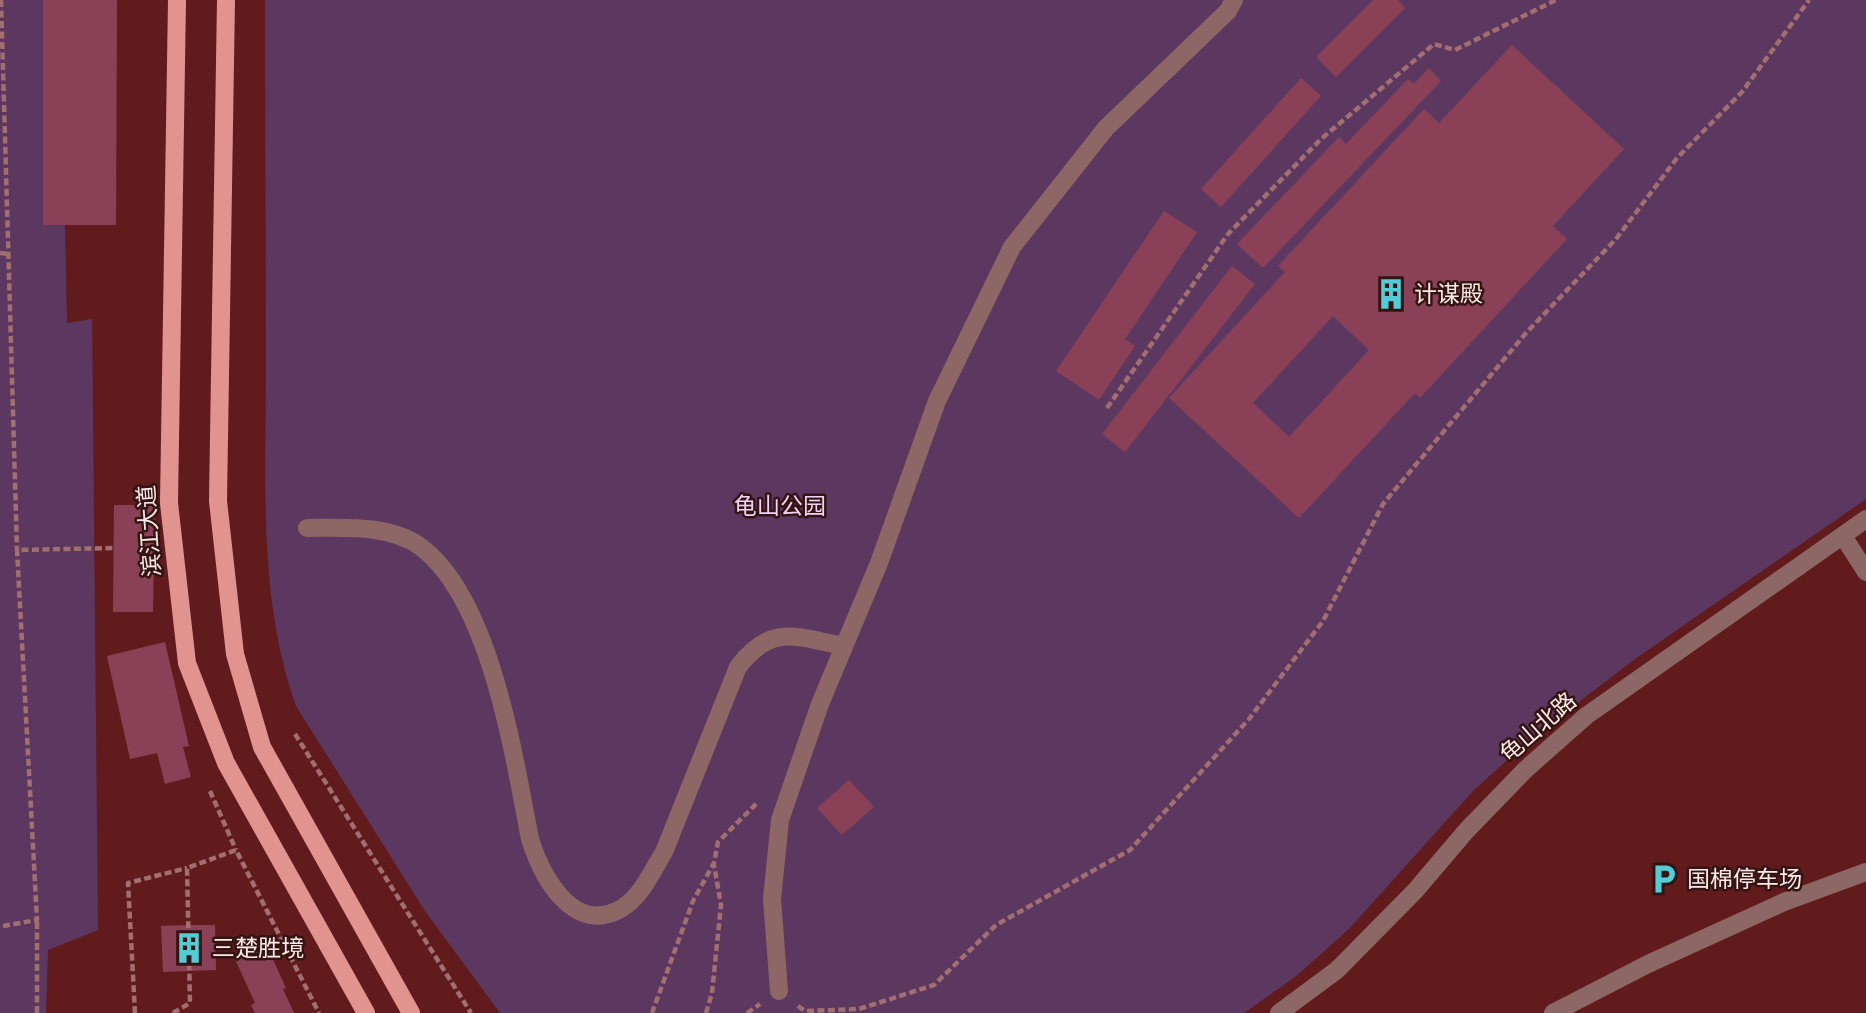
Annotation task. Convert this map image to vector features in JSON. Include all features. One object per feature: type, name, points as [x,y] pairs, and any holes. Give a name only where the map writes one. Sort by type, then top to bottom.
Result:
[{"type":"main road","name":"滨江大道","points":[[177,0],[169,503],[187,663],[226,763],[366,1013]]},
{"type":"main road","points":[[226,0],[218,501],[235,654],[262,747],[411,1013]]},
{"type":"street","points":[[779,991],[772,899],[780,820],[820,704],[879,563],[937,401],[1012,247],[1106,128],[1228,11],[1234,0]]},
{"type":"street","name":"龟山北路","points":[[1279,1013],[1337,970],[1415,891],[1466,831],[1525,770],[1586,716],[1866,519]]},
{"type":"street","points":[[307,528],[356,528],[396,535],[421,547],[445,572],[461,598],[496,678],[530,839],[537,859],[557,895],[585,914],[602,917],[623,907],[639,892],[648,878],[664,852],[738,667],[750,651],[778,636],[844,646]]},
{"type":"street","points":[[1843,536],[1866,572]]},
{"type":"street","points":[[1553,1013],[1648,964],[1772,907],[1866,872]]},
{"type":"path","points":[[1,0],[17,550],[37,920],[37,1013]]},
{"type":"path","points":[[1107,408],[1228,234],[1321,139],[1434,44],[1455,50],[1556,0]]},
{"type":"path","points":[[747,1013],[779,991],[805,1011],[859,1009],[933,985],[996,925],[1130,850],[1249,719],[1323,621],[1383,504],[1526,333],[1616,240],[1676,158],[1742,92],[1809,0]]},
{"type":"path","points":[[0,253],[9,254]]},
{"type":"path","points":[[17,550],[114,548]]},
{"type":"path","points":[[295,734],[471,1013]]},
{"type":"path","points":[[206,782],[236,850],[319,1013]]},
{"type":"path","points":[[652,1013],[693,901],[713,863],[718,842],[763,798]]},
{"type":"path","points":[[135,1013],[128,883],[187,868],[236,850]]},
{"type":"path","points":[[706,1013],[712,993],[721,905],[713,863]]},
{"type":"path","points":[[187,868],[188,1013]]},
{"type":"path","points":[[3,926],[37,920]]},
{"type":"path","points":[[173,1013],[190,1003]]},
{"type":"green space","points":[[0,0],[43,0],[43,225],[65,225],[67,323],[92,319],[98,930],[48,950],[46,1013],[0,1013]]},
{"type":"green space","name":"龟山公园","points":[[265,0],[1866,0],[1866,499],[1635,659],[1529,740],[1473,791],[1349,929],[1295,977],[1244,1013],[500,1013],[425,911],[296,706],[284,665],[270,582],[265,497]]},
{"type":"building","points":[[43,0],[117,0],[116,225],[43,225]]},
{"type":"building","points":[[1373,0],[1398,0],[1405,8],[1336,77],[1316,57]]},
{"type":"building","name":"计谋殿","points":[[1512,45],[1624,149],[1553,226],[1567,239],[1420,398],[1415,393],[1299,518],[1169,398],[1285,272],[1278,266],[1424,109],[1439,123]],"holes":[[[1333,316],[1369,350],[1289,437],[1253,403]]]},
{"type":"building","points":[[1429,68],[1441,81],[1263,268],[1237,244],[1339,137],[1346,144],[1408,79],[1414,84]]},
{"type":"building","points":[[1301,78],[1321,96],[1221,207],[1201,189]]},
{"type":"building","points":[[1164,211],[1197,232],[1125,339],[1135,346],[1099,400],[1056,371]]},
{"type":"building","points":[[1232,266],[1255,284],[1125,452],[1102,434]]},
{"type":"building","points":[[114,505],[155,505],[153,612],[113,612]]},
{"type":"building","points":[[165,642],[189,746],[183,747],[191,777],[165,784],[157,753],[130,759],[107,656]]},
{"type":"building","points":[[849,780],[874,807],[842,835],[817,808]]},
{"type":"building","name":"三楚胜境","points":[[215,925],[216,970],[163,972],[161,926]]},
{"type":"building","points":[[265,942],[294,1013],[255,1013],[251,1005],[255,1003],[234,957]]},
{"type":"place","name":"计谋殿","points":[[1391,294]]},
{"type":"place","name":"国棉停车场","points":[[1664,879]]},
{"type":"place","name":"三楚胜境","points":[[189,948]]}]
